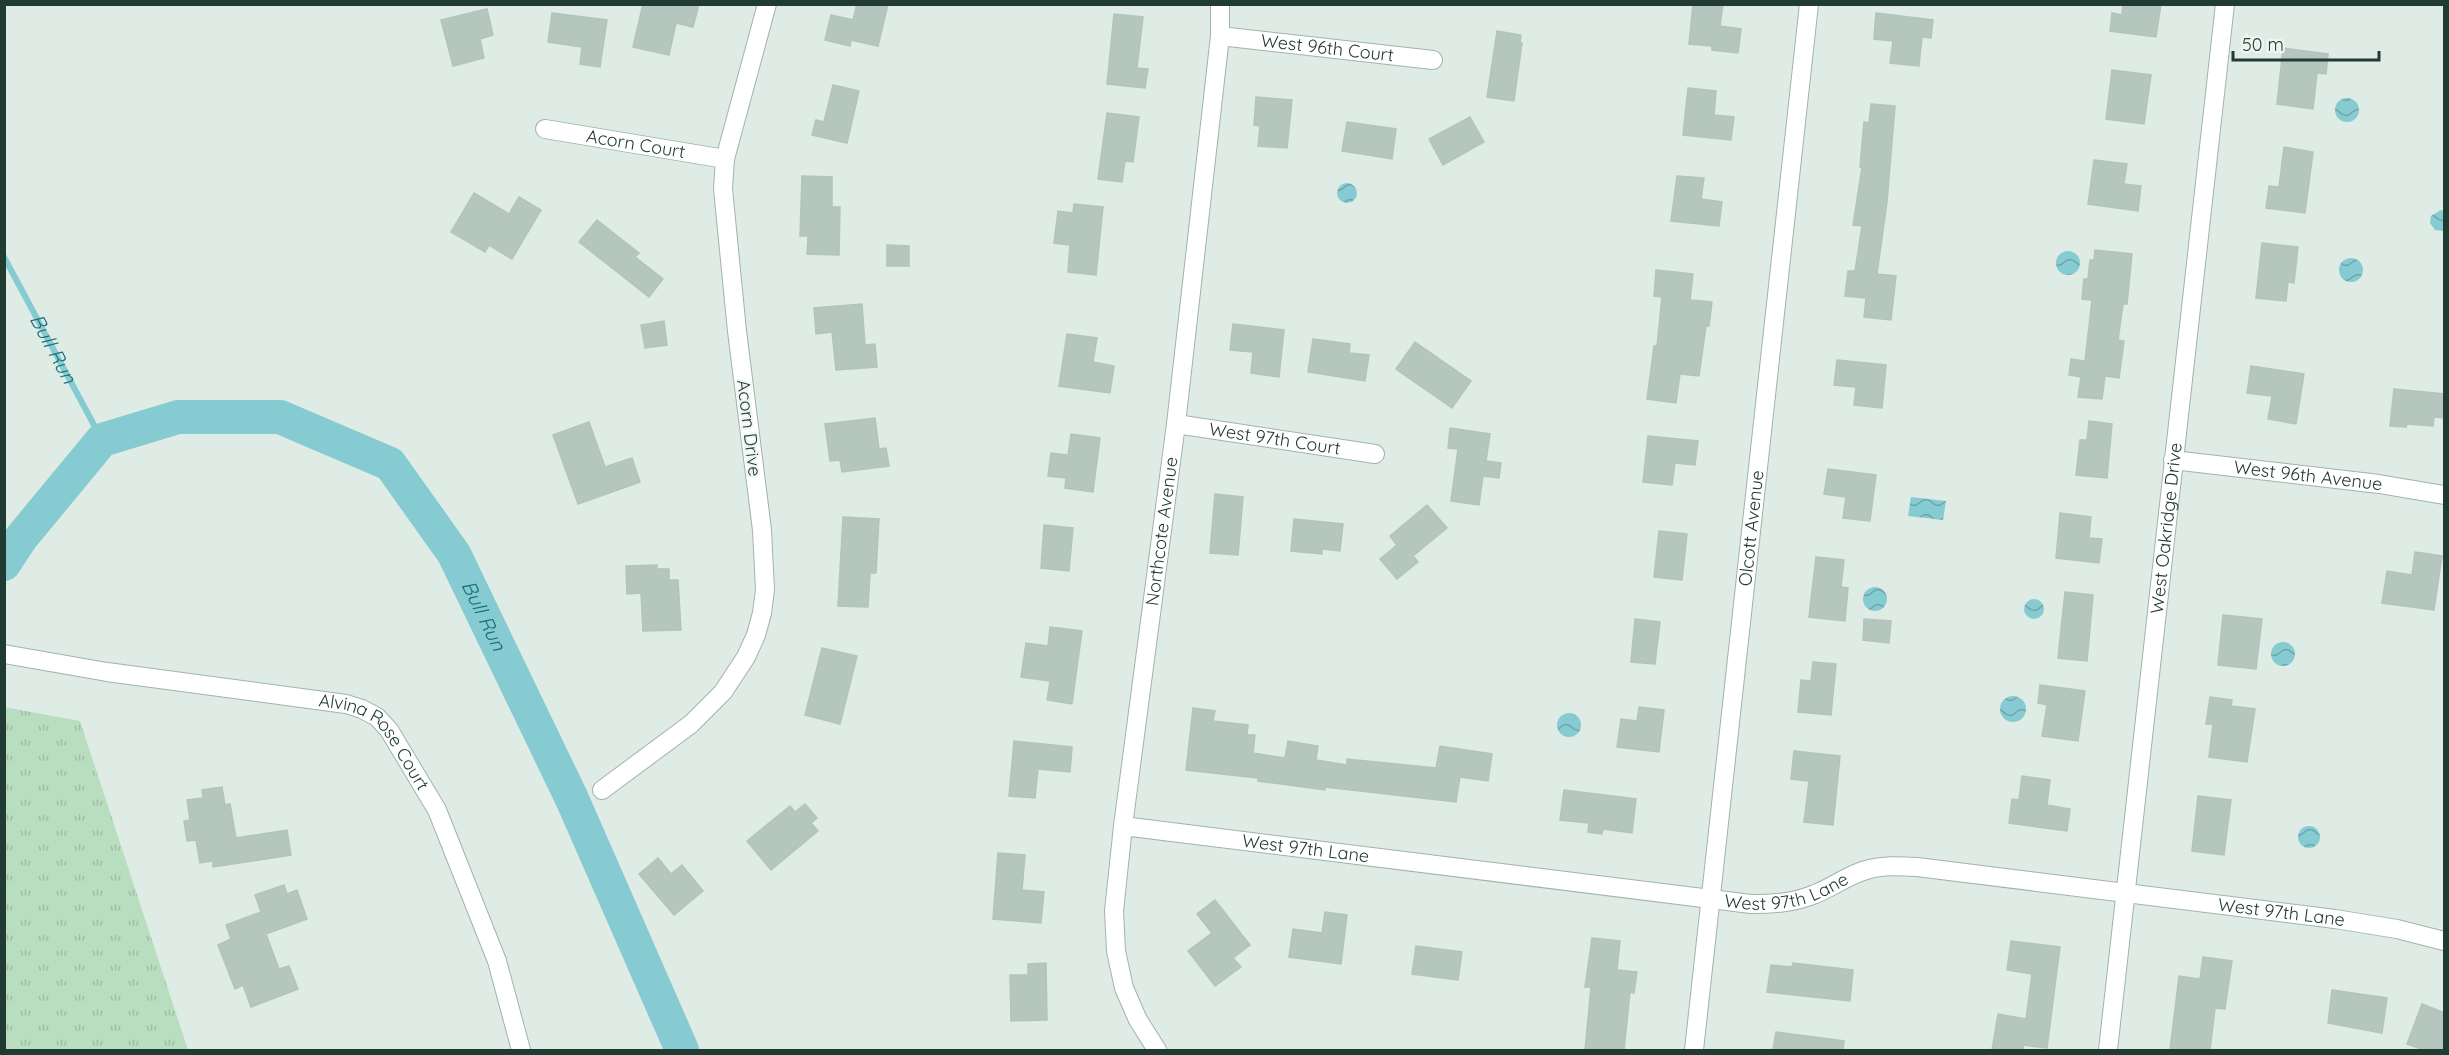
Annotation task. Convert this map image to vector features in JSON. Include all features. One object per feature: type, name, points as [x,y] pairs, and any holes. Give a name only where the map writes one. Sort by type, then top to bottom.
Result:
[{"type":"street","name":"Acorn Drive","points":[[602,790],[691,724],[723,692],[746,657],[756,635],[762,613],[765,590],[762,530],[723,189],[725,159],[767,4]]},
{"type":"street","name":"Northcote Avenue","points":[[1157,1050],[1130,1004],[1119,969],[1114,911],[1123,826],[1176,424],[1220,36],[1220,4]]},
{"type":"street","name":"Olcott Avenue","points":[[1694,1050],[1809,4]]},
{"type":"street","name":"West Oakridge Drive","points":[[2108,1050],[2225,4]]},
{"type":"street","name":"West 96th Court","points":[[1220,36],[1433,60]]},
{"type":"street","name":"Acorn Court","points":[[545,129],[725,159]]},
{"type":"street","name":"West 97th Court","points":[[1176,424],[1375,454]]},
{"type":"street","name":"West 96th Avenue","points":[[2173,460],[2379,484],[2445,495]]},
{"type":"street","name":"Alvina Rose Court","points":[[4,654],[96,670],[346,704],[376,717],[400,746],[437,810],[485,928],[511,1009],[521,1050]]},
{"type":"street","name":"West 97th Lane","points":[[1123,826],[1751,904],[1786,903],[1816,894],[1865,870],[1882,866],[1917,867],[2125,891],[2357,922],[2397,928],[2445,941]]},
{"type":"green space","points":[[4,707],[80,721],[188,1050],[5,1050]]},
{"type":"water","points":[[2347,98],[2355,102],[2359,110],[2355,118],[2347,122],[2339,118],[2335,110],[2339,102]]},
{"type":"water","points":[[1343,183],[1351,183],[1357,189],[1357,197],[1351,203],[1343,203],[1337,197],[1337,189]]},
{"type":"water","points":[[2441,210],[2444,211],[2444,231],[2435,230],[2430,223],[2431,216]]},
{"type":"water","points":[[2068,251],[2076,255],[2080,263],[2076,271],[2068,275],[2060,271],[2056,263],[2060,255]]},
{"type":"water","points":[[2351,258],[2359,262],[2363,270],[2359,278],[2351,282],[2343,278],[2339,270],[2343,262]]},
{"type":"water","points":[[1911,497],[1946,501],[1943,520],[1908,516]]},
{"type":"water","points":[[1875,587],[1884,590],[1887,599],[1884,608],[1875,611],[1866,608],[1863,599],[1866,590]]},
{"type":"water","points":[[2034,599],[2041,602],[2044,609],[2041,616],[2034,619],[2027,616],[2024,609],[2027,602]]},
{"type":"water","points":[[2283,642],[2288,643],[2294,649],[2294,659],[2288,665],[2283,666],[2278,665],[2272,659],[2271,654],[2272,649],[2278,643]]},
{"type":"water","points":[[2013,696],[2022,700],[2026,709],[2022,718],[2013,722],[2004,718],[2000,709],[2004,700]]},
{"type":"water","points":[[1569,713],[1577,717],[1581,725],[1577,733],[1569,737],[1561,733],[1557,725],[1561,717]]},
{"type":"water","points":[[2309,826],[2317,829],[2320,837],[2317,845],[2309,848],[2301,845],[2298,837],[2301,829]]},
{"type":"building","points":[[643,4],[699,4],[693,27],[676,23],[669,55],[633,47]]},
{"type":"building","points":[[857,4],[888,4],[878,46],[851,40],[850,46],[825,40],[831,15],[853,20]]},
{"type":"building","points":[[1693,4],[1723,4],[1720,26],[1741,29],[1738,53],[1712,50],[1712,46],[1689,44]]},
{"type":"building","points":[[2123,4],[2161,4],[2156,37],[2110,31],[2112,13],[2122,15]]},
{"type":"building","points":[[487,9],[493,35],[480,39],[484,58],[453,66],[441,20]]},
{"type":"building","points":[[552,13],[607,20],[600,67],[580,64],[582,47],[548,42]]},
{"type":"building","points":[[1876,13],[1933,20],[1931,38],[1922,37],[1919,66],[1890,63],[1893,41],[1874,39]]},
{"type":"building","points":[[1114,14],[1143,17],[1137,68],[1148,69],[1145,88],[1107,84]]},
{"type":"building","points":[[1497,31],[1521,35],[1520,43],[1522,43],[1514,101],[1487,97]]},
{"type":"building","points":[[2283,48],[2328,54],[2326,74],[2317,73],[2313,109],[2277,104]]},
{"type":"building","points":[[2112,70],[2151,75],[2144,124],[2106,119]]},
{"type":"building","points":[[833,85],[859,91],[847,143],[812,135],[816,120],[824,122]]},
{"type":"building","points":[[1688,88],[1716,91],[1714,115],[1734,117],[1731,140],[1683,135]]},
{"type":"building","points":[[1256,97],[1292,100],[1287,148],[1258,146],[1260,126],[1254,125]]},
{"type":"building","points":[[1871,104],[1895,106],[1887,202],[1877,274],[1896,276],[1891,320],[1864,317],[1866,298],[1845,296],[1848,271],[1855,271],[1862,226],[1853,225],[1862,167],[1860,167],[1864,122],[1869,123]]},
{"type":"building","points":[[1107,113],[1139,117],[1133,162],[1125,161],[1122,182],[1098,179]]},
{"type":"building","points":[[1470,117],[1484,142],[1443,165],[1429,139]]},
{"type":"building","points":[[1347,122],[1396,129],[1392,159],[1342,151]]},
{"type":"building","points":[[2284,147],[2313,152],[2305,213],[2266,208],[2269,186],[2279,187]]},
{"type":"building","points":[[2094,160],[2127,164],[2124,184],[2141,186],[2138,211],[2088,204]]},
{"type":"building","points":[[802,176],[832,177],[832,207],[840,207],[839,255],[807,254],[808,236],[800,236]]},
{"type":"building","points":[[1677,176],[1704,178],[1701,199],[1722,202],[1719,226],[1671,221]]},
{"type":"building","points":[[474,193],[509,214],[519,197],[541,210],[512,259],[489,245],[485,252],[451,232]]},
{"type":"building","points":[[1074,204],[1103,207],[1096,275],[1068,272],[1070,245],[1054,243],[1058,211],[1073,213]]},
{"type":"building","points":[[597,220],[639,253],[635,257],[663,279],[649,297],[579,242]]},
{"type":"building","points":[[2262,243],[2298,247],[2294,283],[2288,282],[2286,301],[2256,298]]},
{"type":"building","points":[[887,245],[909,246],[909,266],[887,266]]},
{"type":"building","points":[[2095,250],[2132,254],[2127,304],[2123,304],[2118,340],[2124,341],[2119,378],[2105,376],[2102,399],[2078,397],[2081,377],[2069,375],[2071,359],[2085,361],[2092,300],[2082,299],[2084,279],[2088,279],[2090,260],[2094,260]]},
{"type":"building","points":[[1656,270],[1693,274],[1690,300],[1712,302],[1699,376],[1680,374],[1676,403],[1647,399],[1654,346],[1657,346],[1662,297],[1654,296]]},
{"type":"building","points":[[862,304],[865,345],[875,344],[877,367],[836,370],[832,332],[816,334],[814,308]]},
{"type":"building","points":[[664,321],[667,345],[645,348],[641,325]]},
{"type":"building","points":[[1233,324],[1284,330],[1279,377],[1251,373],[1253,352],[1230,350]]},
{"type":"building","points":[[1067,334],[1097,338],[1093,362],[1114,366],[1110,393],[1059,386]]},
{"type":"building","points":[[1313,339],[1350,344],[1349,353],[1369,355],[1365,381],[1308,372]]},
{"type":"building","points":[[1415,342],[1471,381],[1452,408],[1396,369]]},
{"type":"building","points":[[1837,360],[1886,365],[1882,408],[1854,405],[1856,387],[1834,385]]},
{"type":"building","points":[[2251,366],[2304,374],[2296,424],[2268,419],[2272,396],[2247,393]]},
{"type":"building","points":[[2394,389],[2445,394],[2445,418],[2434,417],[2433,426],[2407,424],[2406,427],[2390,426]]},
{"type":"building","points":[[875,418],[879,449],[886,448],[889,466],[842,472],[840,460],[830,461],[825,424]]},
{"type":"building","points":[[2089,421],[2112,424],[2107,478],[2076,475],[2080,440],[2087,440]]},
{"type":"building","points":[[589,422],[605,467],[632,458],[640,482],[578,504],[553,435]]},
{"type":"building","points":[[1450,428],[1490,434],[1486,461],[1501,463],[1499,478],[1483,476],[1479,505],[1451,501],[1458,449],[1448,448]]},
{"type":"building","points":[[1071,434],[1100,438],[1093,492],[1065,488],[1066,478],[1048,476],[1051,453],[1068,455]]},
{"type":"building","points":[[1648,436],[1698,441],[1695,465],[1675,463],[1672,485],[1643,482]]},
{"type":"building","points":[[1828,469],[1876,475],[1870,521],[1843,518],[1846,497],[1824,494]]},
{"type":"building","points":[[1215,494],[1243,497],[1238,555],[1210,553]]},
{"type":"building","points":[[1427,505],[1447,528],[1413,556],[1418,562],[1397,579],[1380,559],[1397,545],[1390,536]]},
{"type":"building","points":[[2060,513],[2091,517],[2089,538],[2102,539],[2099,563],[2056,558]]},
{"type":"building","points":[[843,517],[879,519],[876,573],[870,573],[868,607],[838,606]]},
{"type":"building","points":[[1294,519],[1343,524],[1340,551],[1322,549],[1322,554],[1291,551]]},
{"type":"building","points":[[1044,525],[1073,528],[1069,571],[1041,568]]},
{"type":"building","points":[[1659,531],[1687,534],[1682,580],[1654,577]]},
{"type":"building","points":[[2415,552],[2442,556],[2434,610],[2382,603],[2387,571],[2412,575]]},
{"type":"building","points":[[1816,557],[1844,560],[1841,587],[1848,588],[1845,621],[1809,617]]},
{"type":"building","points":[[657,565],[657,569],[669,569],[669,580],[678,580],[681,630],[643,631],[641,593],[627,594],[626,566]]},
{"type":"building","points":[[2065,592],[2093,595],[2087,661],[2058,658]]},
{"type":"building","points":[[2223,615],[2262,619],[2256,669],[2218,665]]},
{"type":"building","points":[[1635,619],[1660,622],[1655,664],[1631,662]]},
{"type":"building","points":[[1864,619],[1891,621],[1889,643],[1863,640]]},
{"type":"building","points":[[1050,627],[1082,631],[1072,704],[1047,700],[1050,681],[1021,677],[1026,643],[1048,646]]},
{"type":"building","points":[[822,648],[857,656],[840,724],[805,715]]},
{"type":"building","points":[[1813,662],[1836,664],[1831,715],[1798,712],[1801,680],[1811,681]]},
{"type":"building","points":[[2040,685],[2085,691],[2078,741],[2042,736],[2047,705],[2038,703]]},
{"type":"building","points":[[2210,697],[2232,700],[2231,706],[2255,709],[2247,762],[2209,757],[2213,724],[2206,724]]},
{"type":"building","points":[[1639,707],[1664,710],[1659,752],[1617,747],[1621,719],[1637,721]]},
{"type":"building","points":[[1193,708],[1215,711],[1213,721],[1248,725],[1247,735],[1255,735],[1253,753],[1285,758],[1288,741],[1318,746],[1316,760],[1347,765],[1347,759],[1436,768],[1440,746],[1492,754],[1488,781],[1460,777],[1456,802],[1325,787],[1325,790],[1258,781],[1258,778],[1186,770]]},
{"type":"building","points":[[1014,741],[1072,747],[1070,772],[1038,769],[1035,798],[1009,796]]},
{"type":"building","points":[[1794,751],[1840,756],[1833,825],[1804,822],[1809,781],[1791,779]]},
{"type":"building","points":[[2022,776],[2050,780],[2047,805],[2070,809],[2067,831],[2009,823],[2012,799],[2019,800]]},
{"type":"building","points":[[222,787],[225,805],[230,804],[236,838],[287,830],[291,855],[213,867],[213,861],[200,863],[196,840],[187,841],[184,821],[190,820],[187,800],[203,798],[202,790]]},
{"type":"building","points":[[1564,790],[1636,799],[1632,833],[1603,829],[1602,834],[1588,832],[1589,823],[1560,820]]},
{"type":"building","points":[[2198,796],[2231,800],[2224,855],[2192,851]]},
{"type":"building","points":[[805,804],[817,818],[811,823],[818,831],[771,870],[747,841],[790,806],[795,812]]},
{"type":"building","points":[[998,853],[1025,855],[1022,890],[1044,892],[1041,923],[993,919]]},
{"type":"building","points":[[658,858],[671,874],[682,865],[703,891],[674,915],[639,874]]},
{"type":"building","points":[[284,885],[287,894],[297,890],[307,919],[266,934],[279,969],[289,966],[298,989],[251,1007],[243,985],[235,989],[218,945],[231,939],[226,925],[261,912],[255,895]]},
{"type":"building","points":[[1215,900],[1250,945],[1233,958],[1241,967],[1215,986],[1188,951],[1212,933],[1197,914]]},
{"type":"building","points":[[1325,912],[1347,915],[1341,964],[1289,957],[1293,929],[1322,933]]},
{"type":"building","points":[[1592,938],[1620,941],[1617,970],[1637,972],[1634,993],[1630,992],[1624,1050],[1585,1050],[1591,987],[1585,987]]},
{"type":"building","points":[[2011,941],[2060,947],[2047,1048],[2023,1045],[2023,1050],[1992,1050],[1998,1014],[2026,1019],[2032,974],[2007,970]]},
{"type":"building","points":[[1416,946],[1462,952],[1458,980],[1412,974]]},
{"type":"building","points":[[2203,957],[2232,961],[2225,1009],[2215,1008],[2210,1050],[2170,1050],[2179,976],[2200,979]]},
{"type":"building","points":[[1046,963],[1047,1020],[1011,1021],[1010,975],[1028,975],[1028,964]]},
{"type":"building","points":[[1793,963],[1853,970],[1850,1001],[1767,992],[1771,965],[1792,967]]},
{"type":"building","points":[[2332,990],[2387,998],[2382,1033],[2328,1023]]},
{"type":"building","points":[[2422,1004],[2445,1013],[2445,1050],[2424,1050],[2407,1044]]},
{"type":"building","points":[[1776,1032],[1844,1041],[1843,1050],[1773,1050]]},
{"type":"waterway","name":"Bull Run","points":[[4,257],[102,440]]},
{"type":"waterway","name":"Bull Run","points":[[4,564],[21,538],[102,440],[178,417],[280,417],[390,464],[454,554],[572,799],[682,1050]]}]
